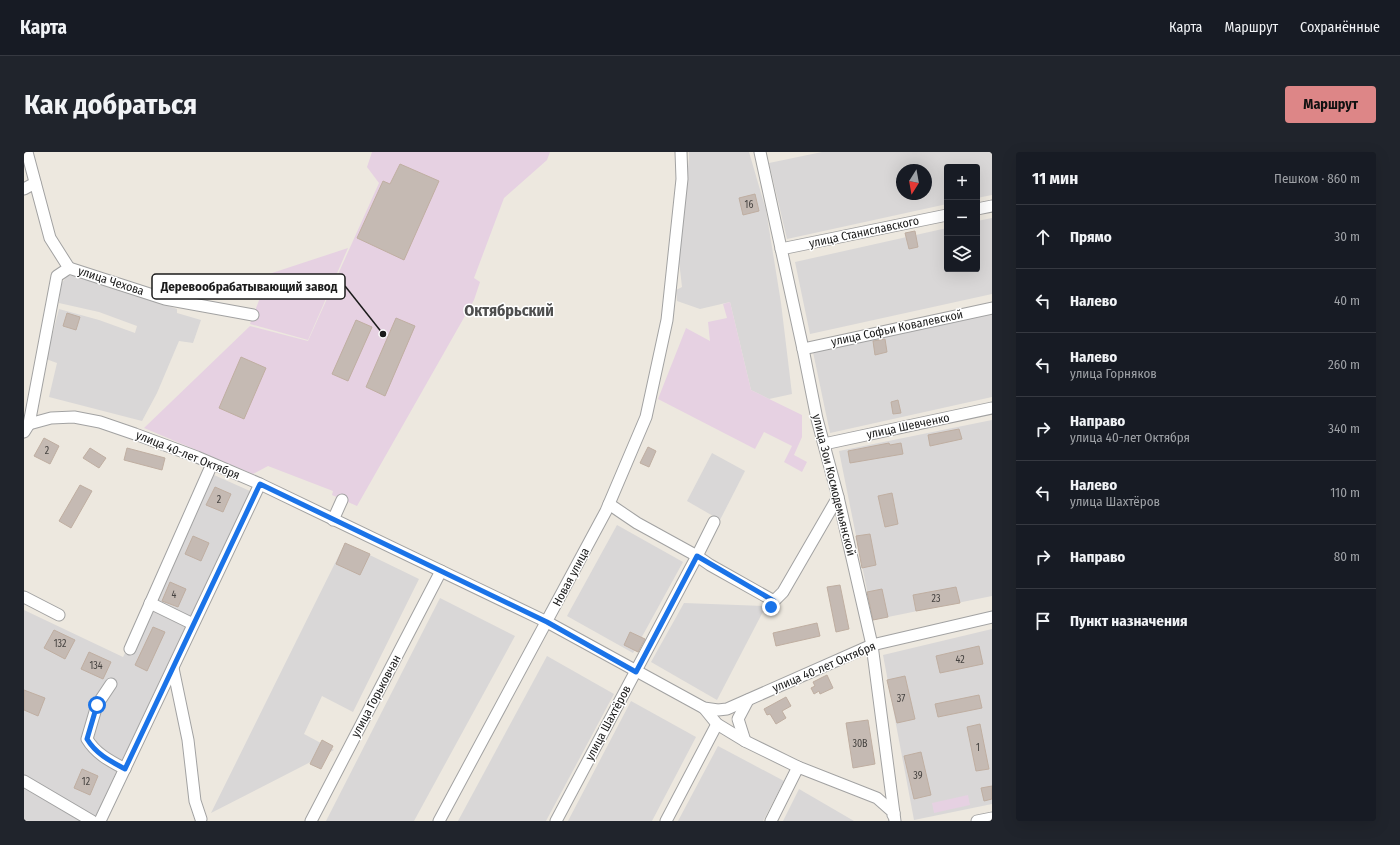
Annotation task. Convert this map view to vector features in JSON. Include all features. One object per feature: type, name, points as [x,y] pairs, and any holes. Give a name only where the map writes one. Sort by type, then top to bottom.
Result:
[{"type":"street","points":[[27,152],[50,238],[69,268]]},
{"type":"street","name":"Новая улица","points":[[439,821],[609,504],[646,418],[668,320],[682,179],[681,152]]},
{"type":"street","name":"улица Зои Космодемьянской","points":[[763,153],[816,419],[838,497],[872,645],[893,818]]},
{"type":"street","points":[[24,189],[35,183]]},
{"type":"street","points":[[980,208],[992,206]]},
{"type":"street","name":"улица Станиславского","points":[[781,249],[944,216]]},
{"type":"street","name":"улица Чехова","points":[[27,428],[57,276],[69,268],[165,299],[253,316]]},
{"type":"street","name":"улица Софьи Ковалевской","points":[[803,349],[992,308]]},
{"type":"street","name":"улица Шевченко","points":[[824,444],[992,408]]},
{"type":"street","name":"улица 40-лет Октября","points":[[27,428],[51,418],[74,417],[100,422],[212,464],[260,484],[547,622],[704,708],[723,710],[872,645],[992,617]]},
{"type":"street","points":[[130,649],[212,464]]},
{"type":"street","points":[[100,821],[260,484]]},
{"type":"street","points":[[609,504],[636,523],[773,604],[782,592],[838,497]]},
{"type":"street","points":[[333,520],[342,500]]},
{"type":"street","name":"улица Шахтёров","points":[[556,821],[696,559],[714,522]]},
{"type":"street","name":"улица Горьковчан","points":[[311,821],[441,571]]},
{"type":"street","points":[[24,597],[60,615]]},
{"type":"street","points":[[150,603],[193,624]]},
{"type":"street","points":[[173,668],[188,740],[195,801],[203,820]]},
{"type":"street","points":[[111,684],[97,705],[87,739],[93,749],[108,760],[125,769]]},
{"type":"street","points":[[745,741],[738,719],[748,700]]},
{"type":"street","name":"улица 40-лет Октября","points":[[704,708],[717,724],[745,741],[798,767],[877,798],[893,818]]},
{"type":"street","points":[[666,821],[717,724]]},
{"type":"street","points":[[771,821],[798,767]]},
{"type":"street","points":[[24,781],[92,821]]},
{"type":"street","points":[[977,821],[992,818]]},
{"type":"shaded area","points":[[372,152],[550,152],[547,160],[504,198],[474,278],[480,282],[474,300],[357,506],[332,495],[333,491],[268,466],[253,474],[144,428],[250,326],[308,341],[379,183],[367,167]]},
{"type":"shaded area","points":[[689,152],[749,152],[766,210],[781,303],[792,394],[769,399],[751,390],[730,302],[700,309],[677,301],[676,290],[682,287],[679,261]]},
{"type":"shaded area","points":[[822,152],[992,152],[992,195],[980,197],[980,164],[944,164],[944,205],[787,239],[769,163]]},
{"type":"shaded area","points":[[992,218],[992,294],[810,334],[795,262],[944,229],[944,272],[980,272],[980,220]]},
{"type":"shaded area","points":[[348,248],[308,340],[250,324],[269,274]]},
{"type":"shaded area","points":[[68,275],[89,278],[177,309],[177,313],[201,320],[193,343],[179,341],[157,393],[142,421],[49,397],[57,363],[46,359],[59,309],[99,320],[135,333],[137,326],[99,312],[59,303],[61,284]]},
{"type":"shaded area","points":[[730,302],[751,390],[802,415],[802,437],[794,455],[807,462],[802,472],[784,462],[792,446],[764,432],[755,449],[658,399],[686,328],[710,341],[708,322],[727,318],[723,304]]},
{"type":"shaded area","points":[[992,314],[992,397],[830,433],[813,352]]},
{"type":"shaded area","points":[[992,420],[992,596],[873,620],[839,451]]},
{"type":"shaded area","points":[[712,453],[745,471],[720,520],[687,501]]},
{"type":"shaded area","points":[[214,475],[250,491],[93,821],[24,821],[24,610],[123,657]]},
{"type":"shaded area","points":[[617,525],[683,562],[633,653],[567,616]]},
{"type":"shaded area","points":[[345,543],[419,579],[353,712],[322,696],[304,734],[334,750],[211,813]]},
{"type":"shaded area","points":[[440,598],[515,636],[414,821],[326,821]]},
{"type":"shaded area","points":[[684,603],[766,606],[717,700],[651,662]]},
{"type":"shaded area","points":[[992,629],[992,804],[914,820],[883,655]]},
{"type":"shaded area","points":[[547,656],[614,694],[546,821],[458,821]]},
{"type":"shaded area","points":[[631,701],[696,737],[652,821],[568,821]]},
{"type":"shaded area","points":[[718,746],[784,781],[763,821],[678,821]]},
{"type":"shaded area","points":[[799,789],[854,821],[783,821]]},
{"type":"shaded area","points":[[968,795],[970,805],[934,813],[932,803]]},
{"type":"building","points":[[400,164],[439,181],[404,260],[357,238],[383,181],[390,184]]},
{"type":"building","points":[[755,194],[759,211],[743,215],[739,198]]},
{"type":"building","points":[[915,231],[918,247],[909,249],[905,233]]},
{"type":"building","points":[[67,313],[80,317],[76,330],[63,326]]},
{"type":"building","points":[[396,318],[415,326],[385,396],[366,387]]},
{"type":"building","points":[[356,320],[372,327],[348,381],[332,374]]},
{"type":"building","points":[[885,339],[887,352],[875,355],[873,341]]},
{"type":"building","points":[[241,357],[266,368],[244,419],[219,408]]},
{"type":"building","points":[[898,400],[901,413],[893,414],[891,402]]},
{"type":"building","points":[[959,429],[962,439],[930,446],[928,435]]},
{"type":"building","points":[[44,438],[59,446],[50,464],[34,456]]},
{"type":"building","points":[[889,443],[890,445],[901,443],[903,454],[850,463],[848,451]]},
{"type":"building","points":[[648,447],[656,451],[649,467],[640,463]]},
{"type":"building","points":[[90,448],[106,458],[99,468],[83,458]]},
{"type":"building","points":[[127,448],[165,458],[162,470],[124,460]]},
{"type":"building","points":[[80,485],[92,491],[71,528],[59,521]]},
{"type":"building","points":[[215,487],[231,494],[223,512],[206,505]]},
{"type":"building","points":[[892,493],[898,524],[885,527],[878,496]]},
{"type":"building","points":[[870,534],[876,565],[862,568],[856,536]]},
{"type":"building","points":[[193,536],[209,543],[201,561],[185,554]]},
{"type":"building","points":[[345,543],[370,554],[360,575],[336,564]]},
{"type":"building","points":[[170,582],[186,589],[178,607],[162,601]]},
{"type":"building","points":[[840,585],[849,629],[836,632],[827,587]]},
{"type":"building","points":[[956,587],[960,603],[916,611],[913,595]]},
{"type":"building","points":[[882,589],[888,617],[873,620],[867,592]]},
{"type":"building","points":[[817,623],[820,636],[776,646],[773,633]]},
{"type":"building","points":[[153,627],[165,632],[147,671],[135,665]]},
{"type":"building","points":[[54,630],[75,640],[65,659],[44,648]]},
{"type":"building","points":[[630,632],[645,639],[638,652],[624,645]]},
{"type":"building","points":[[979,646],[983,664],[940,673],[936,656]]},
{"type":"building","points":[[89,652],[111,662],[103,679],[81,669]]},
{"type":"building","points":[[827,675],[833,688],[820,694],[819,691],[814,694],[811,688],[815,686],[813,682]]},
{"type":"building","points":[[905,676],[915,719],[897,723],[887,680]]},
{"type":"building","points":[[24,690],[45,698],[38,716],[24,710]]},
{"type":"building","points":[[979,695],[982,708],[938,717],[935,704]]},
{"type":"building","points":[[786,697],[791,706],[782,711],[786,718],[776,724],[770,714],[767,715],[764,709]]},
{"type":"building","points":[[868,720],[875,764],[853,768],[846,723]]},
{"type":"building","points":[[980,724],[989,769],[976,771],[967,727]]},
{"type":"building","points":[[322,740],[333,746],[321,769],[310,764]]},
{"type":"building","points":[[921,752],[931,795],[914,799],[904,756]]},
{"type":"building","points":[[82,769],[98,776],[90,795],[74,788]]},
{"type":"building","points":[[992,786],[992,799],[984,801],[981,788]]},
{"type":"place","name":"Деревообрабатывающий завод","points":[[383,334]]},
{"type":"district","name":"Октябрьский","points":[[509,310]]},
{"type":"route","points":[[97,705],[87,739],[93,749],[108,760],[125,769],[260,484],[547,622],[636,672],[697,556],[774,601],[771,607]]}]
